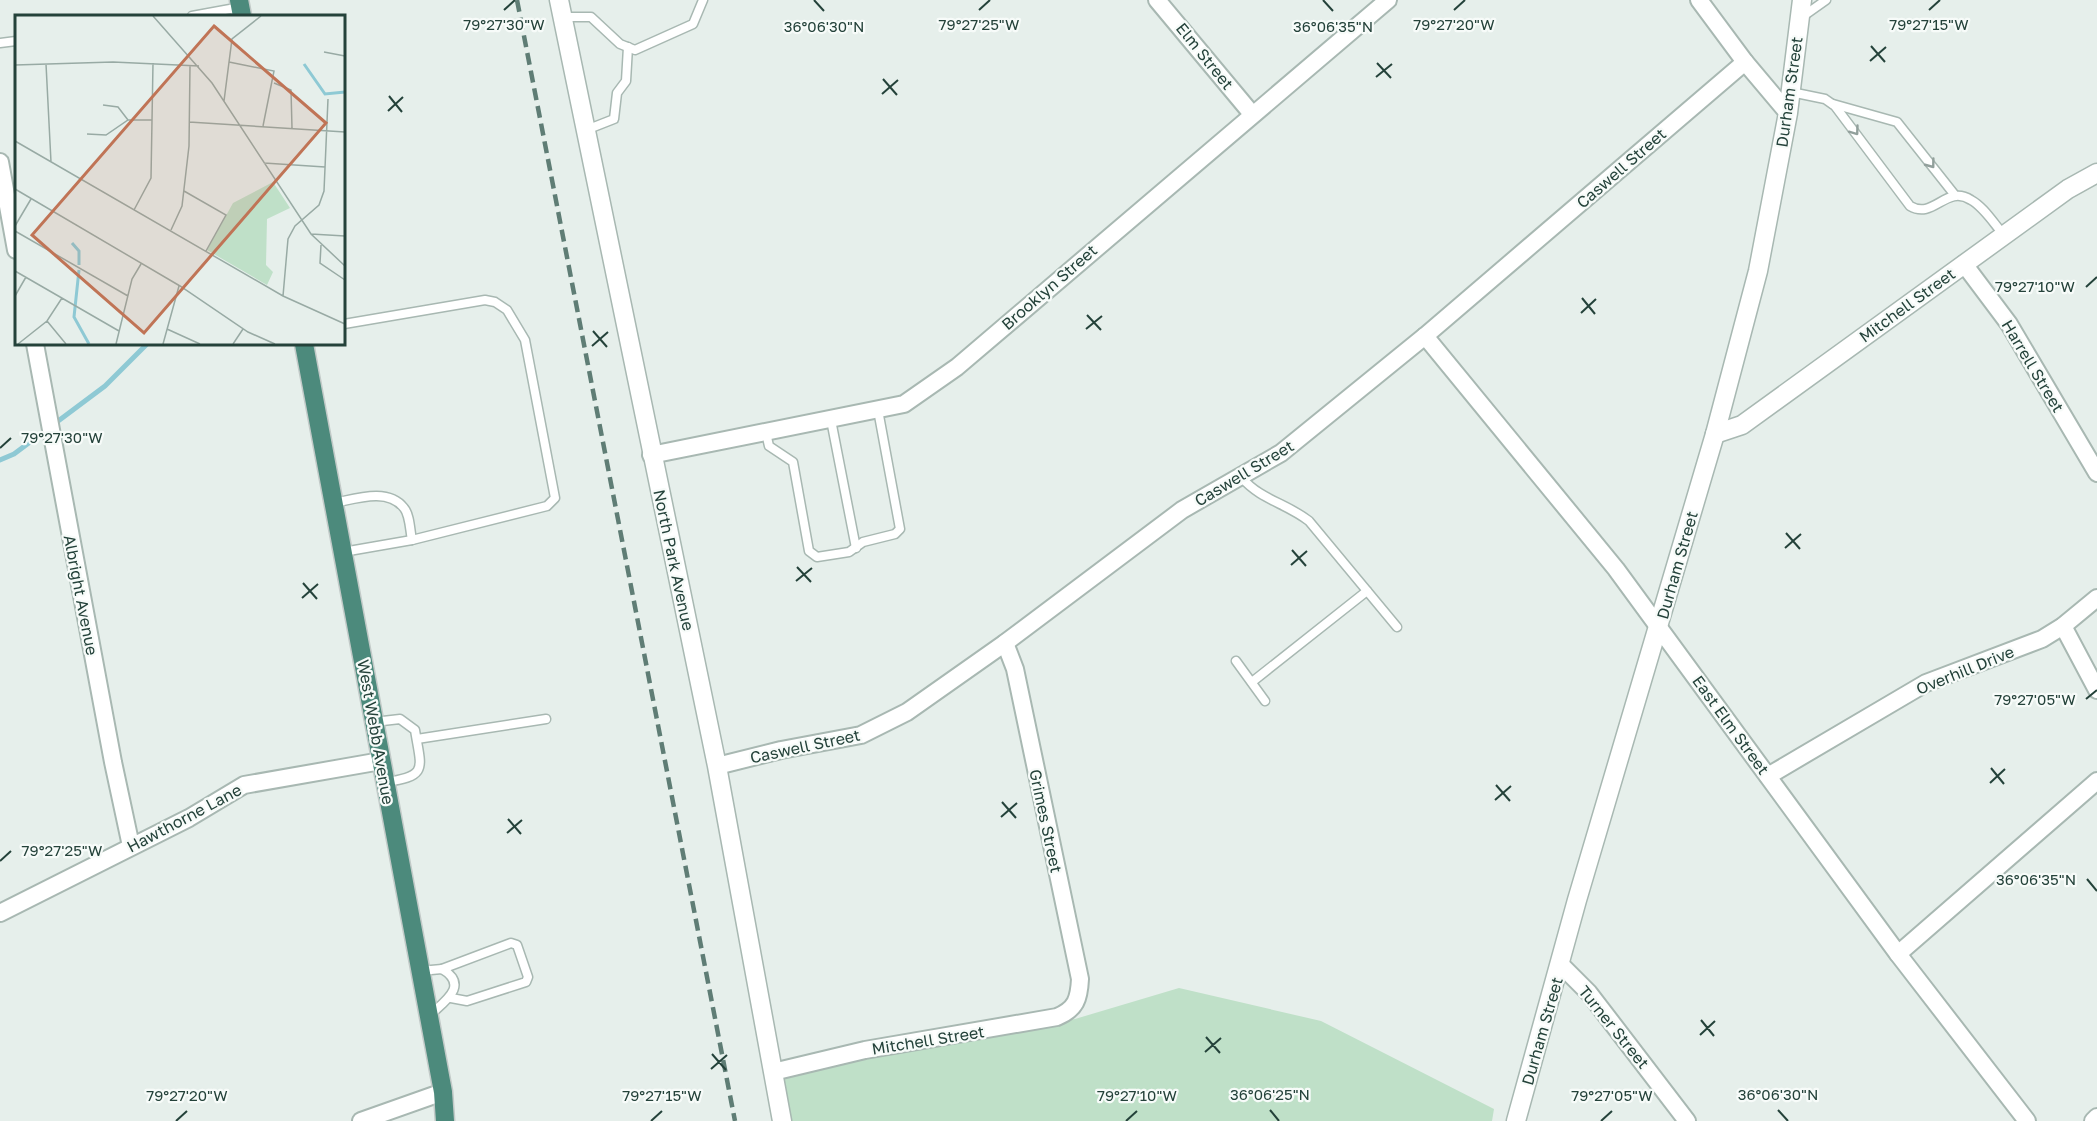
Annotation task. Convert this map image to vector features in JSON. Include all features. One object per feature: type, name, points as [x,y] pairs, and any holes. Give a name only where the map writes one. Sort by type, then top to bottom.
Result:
[{"type":"highway","name":"West Webb Avenue","points":[[304,345],[443,1092],[445,1121]]},
{"type":"street","name":"Elm Street","points":[[1157,0],[1252,114]]},
{"type":"street","name":"Brooklyn Street","points":[[651,455],[878,410],[904,404],[918,396],[957,367],[1388,0]]},
{"type":"street","points":[[1699,0],[1745,63],[1788,113]]},
{"type":"street","name":"Durham Street","points":[[1516,1121],[1715,434],[1758,271],[1788,113],[1802,0]]},
{"type":"street","name":"North Park Avenue","points":[[561,9],[651,455],[717,766],[782,1121]]},
{"type":"street","name":"Caswell Street","points":[[717,766],[781,750],[861,735],[907,712],[1005,643],[1182,510],[1242,478],[1281,453],[1425,336],[1745,63]]},
{"type":"street","points":[[0,162],[15,244]]},
{"type":"street","name":"Mitchell Street","points":[[1715,434],[1742,425],[2068,189],[2097,172]]},
{"type":"street","name":"Harrell Street","points":[[1964,264],[2009,324],[2097,473]]},
{"type":"street","name":"East Elm Street","points":[[1425,336],[1616,569],[1898,954],[2026,1121]]},
{"type":"street","name":"Albright Avenue","points":[[35,345],[112,762],[131,846]]},
{"type":"street","name":"Overhill Drive","points":[[1768,776],[1926,683],[2019,649],[2063,626],[2097,598]]},
{"type":"street","points":[[2063,626],[2097,690]]},
{"type":"street","name":"Grimes Street","points":[[1005,643],[1014,669],[1080,979],[1077,1001]]},
{"type":"street","name":"Hawthorne Lane","points":[[0,913],[189,818],[244,785],[381,761]]},
{"type":"street","points":[[1898,954],[2097,782]]},
{"type":"street","name":"Turner Street","points":[[1560,964],[1589,993],[1687,1121]]},
{"type":"street","name":"Mitchell Street","points":[[773,1072],[865,1050],[1057,1017],[1070,1012],[1077,1001]]},
{"type":"street","points":[[361,1121],[443,1092]]},
{"type":"street","points":[[2093,1121],[2097,1117]]},
{"type":"lane","points":[[561,9],[591,17],[620,44],[635,50],[693,24],[703,0]]},
{"type":"lane","points":[[1799,19],[1826,0]]},
{"type":"lane","points":[[198,15],[241,8]]},
{"type":"lane","points":[[0,43],[15,41]]},
{"type":"lane","points":[[585,130],[614,119],[617,93],[626,81],[628,47]]},
{"type":"lane","points":[[1791,92],[1825,99],[1844,115],[1910,206],[1918,211],[1927,210],[1954,194]]},
{"type":"lane","points":[[1832,104],[1897,122],[1954,194],[1973,201],[2004,235]]},
{"type":"lane","points":[[342,552],[412,540],[547,506],[555,498],[525,340],[507,310],[495,302],[485,300],[345,324]]},
{"type":"lane","points":[[766,433],[769,446],[793,462],[809,551],[817,557],[849,552],[863,542],[895,534],[900,529],[878,410]]},
{"type":"lane","points":[[831,420],[856,548]]},
{"type":"lane","points":[[1242,478],[1254,492],[1297,512],[1309,521],[1397,627]]},
{"type":"lane","points":[[333,503],[375,495],[394,498],[406,509],[412,540]]},
{"type":"lane","points":[[1252,682],[1367,591]]},
{"type":"lane","points":[[1236,661],[1265,701]]},
{"type":"lane","points":[[374,722],[400,719],[415,730],[417,739],[421,763],[417,771],[410,779],[385,783]]},
{"type":"lane","points":[[417,739],[546,719]]},
{"type":"lane","points":[[420,971],[442,969],[512,943],[517,945],[528,977],[526,982],[467,1000],[451,998]]},
{"type":"lane","points":[[429,1016],[451,998],[454,991],[450,976],[442,969]]},
{"type":"green space","points":[[1179,988],[1321,1021],[1494,1109],[1492,1121],[788,1121],[783,1074],[1075,1019]]},
{"type":"waterway","points":[[0,460],[14,454],[105,386],[146,345]]},
{"type":"railway","points":[[517,0],[735,1121]]}]
